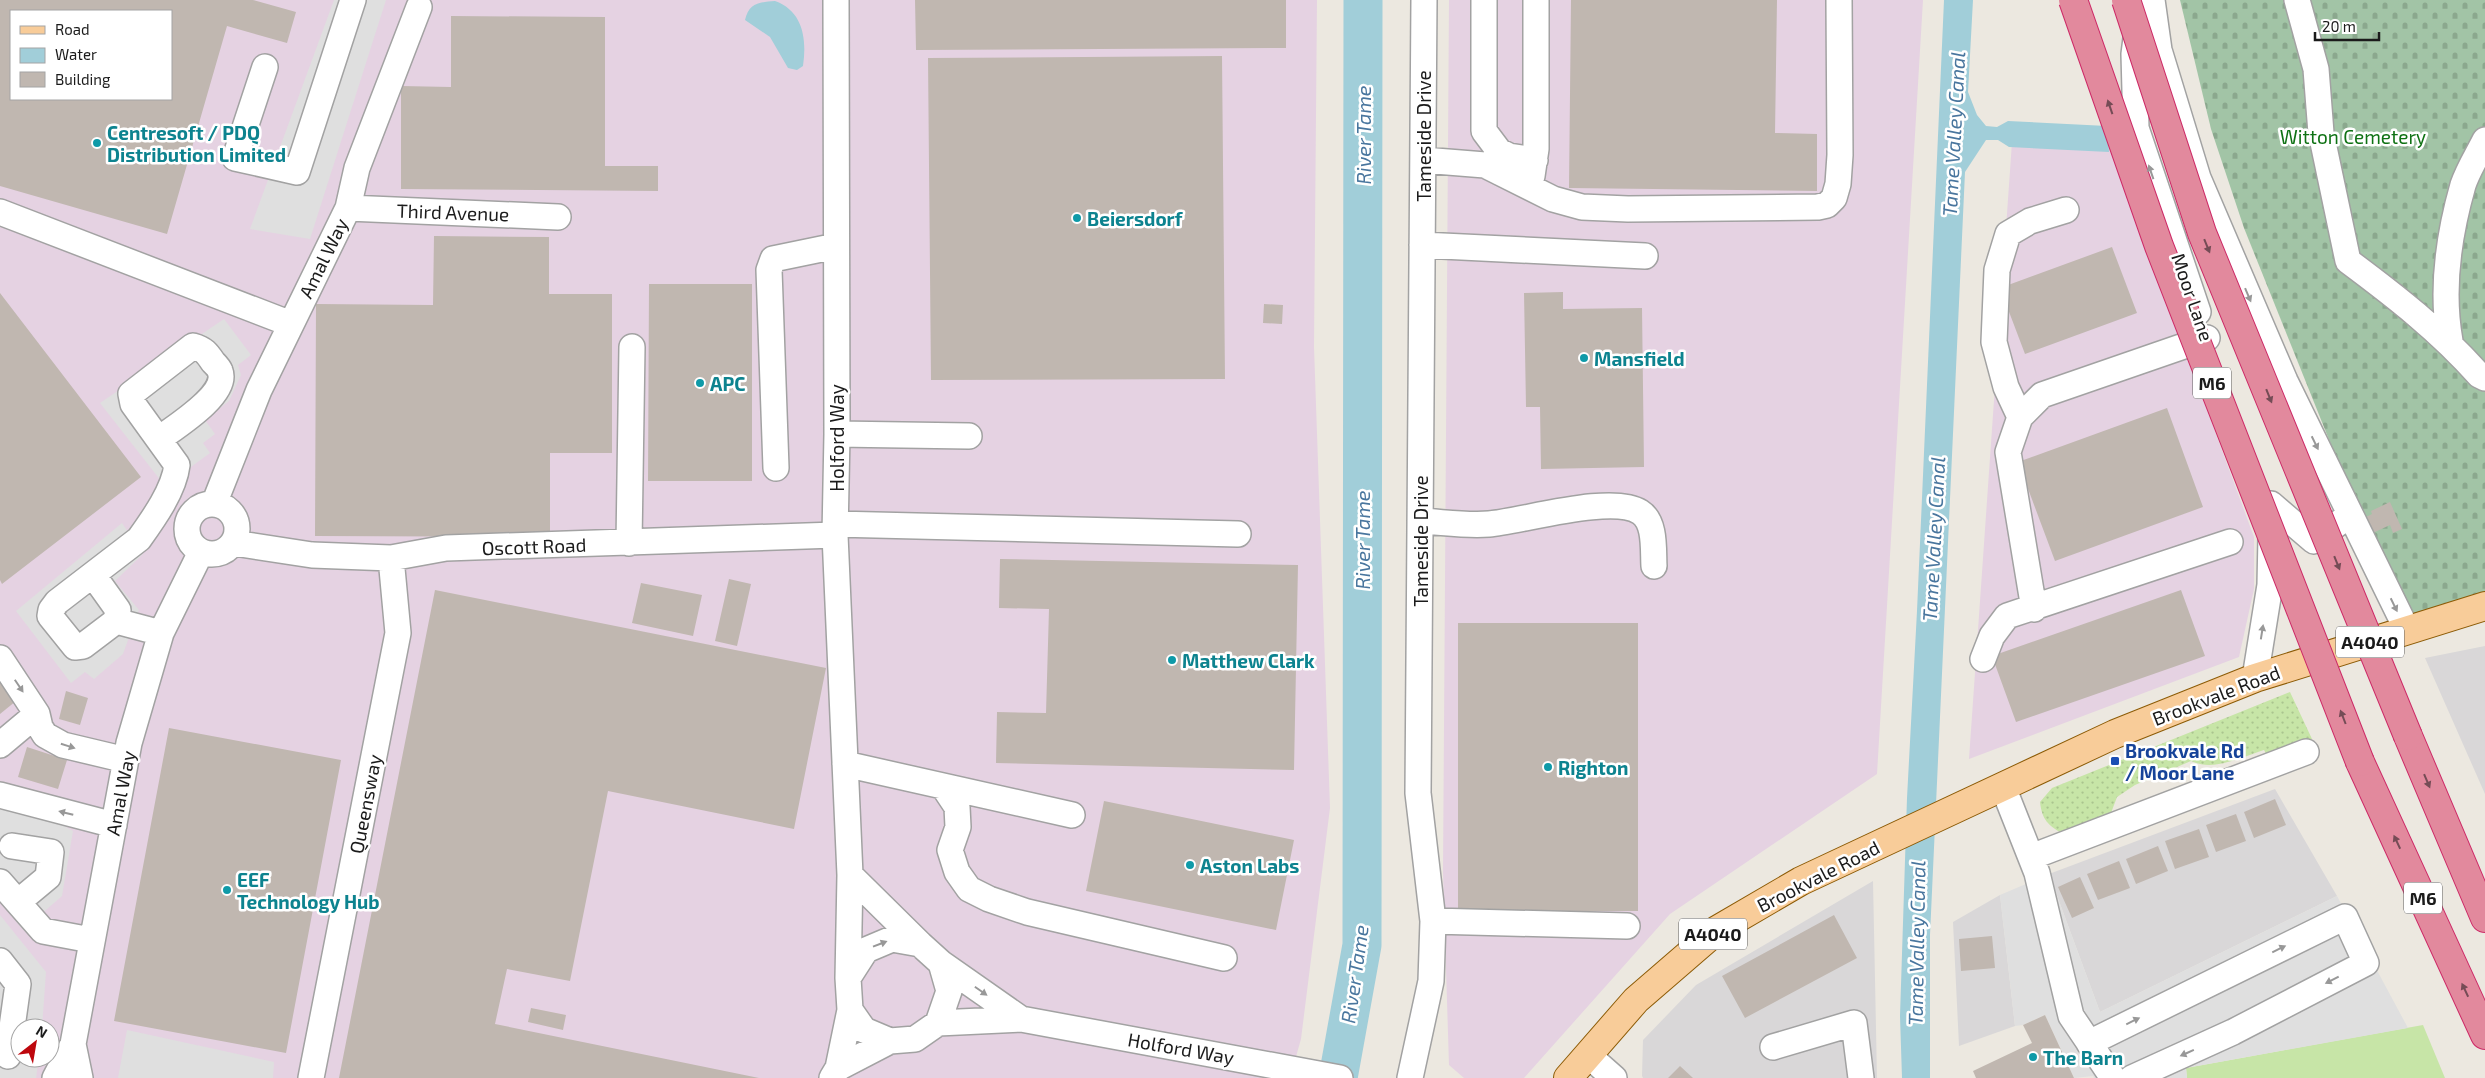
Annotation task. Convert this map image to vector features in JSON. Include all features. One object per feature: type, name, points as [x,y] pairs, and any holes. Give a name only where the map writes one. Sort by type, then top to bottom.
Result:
[{"type":"highway","name":"M6","points":[[2073,0],[2159,246],[2360,762],[2485,1035]]},
{"type":"highway","name":"M6","points":[[2126,0],[2202,233],[2408,736],[2485,918]]},
{"type":"main road","name":"Brookvale Road","points":[[1568,1078],[1636,1000],[1717,930],[1801,881],[2115,734],[2255,678],[2485,606]]},
{"type":"street","points":[[265,67],[235,158],[298,172],[353,0]]},
{"type":"street","name":"Holford Way","points":[[836,0],[837,434],[835,530],[850,875],[848,978]]},
{"type":"street","name":"Tameside Drive","points":[[1410,1078],[1431,981],[1432,921],[1418,793],[1424,0]]},
{"type":"street","points":[[1484,0],[1484,131],[1498,151],[1509,156],[1535,160]]},
{"type":"street","points":[[1531,186],[1535,160],[1536,0]]},
{"type":"street","points":[[1423,160],[1486,166],[1531,186],[1553,199],[1582,207],[1628,209],[1818,207],[1827,205],[1834,198],[1838,184],[1840,155],[1839,0]]},
{"type":"street","name":"Moor Lane","points":[[2140,0],[2134,54],[2136,128],[2207,338],[2271,504],[2270,585],[2255,678]]},
{"type":"street","points":[[2152,0],[2159,50],[2198,178],[2285,381],[2407,630]]},
{"type":"street","points":[[2297,0],[2316,69],[2321,133],[2348,261],[2400,300],[2450,342],[2485,378]]},
{"type":"street","name":"Amal Way","points":[[214,504],[259,390],[348,208],[358,168],[419,7]]},
{"type":"street","points":[[2136,128],[2180,118]]},
{"type":"street","points":[[2450,342],[2445,315],[2449,252],[2463,184],[2485,140]]},
{"type":"street","name":"Third Avenue","points":[[348,208],[558,217]]},
{"type":"street","points":[[2020,417],[2006,387],[1994,342],[1997,270],[2008,234],[2030,221],[2066,210]]},
{"type":"street","points":[[0,212],[291,324]]},
{"type":"street","points":[[1422,245],[1645,256]]},
{"type":"street","points":[[776,468],[769,270],[773,259],[836,246]]},
{"type":"street","points":[[2034,609],[2008,452],[2020,417],[2042,396],[2207,338]]},
{"type":"street","points":[[632,347],[638,543]]},
{"type":"street","points":[[837,434],[969,436]]},
{"type":"street","points":[[93,574],[118,610],[116,621],[83,646],[74,647],[50,616],[51,610],[57,602],[93,574],[139,539],[176,476],[177,465],[159,439]]},
{"type":"street","points":[[214,504],[226,508],[235,518],[238,531],[234,543],[225,552],[213,555],[201,552],[193,547],[186,529],[188,519],[194,511],[203,505],[214,504]]},
{"type":"street","points":[[2271,504],[2314,541],[2350,514]]},
{"type":"street","points":[[1420,521],[1486,524],[1585,507],[1608,506],[1632,509],[1641,512],[1652,529],[1654,566]]},
{"type":"street","name":"Oscott Road","points":[[234,543],[312,555],[391,558],[446,548],[638,543],[835,530],[1238,534]]},
{"type":"street","points":[[1983,659],[1992,636],[2007,616],[2034,609],[2230,542]]},
{"type":"street","name":"Amal Way","points":[[55,1078],[73,1044],[126,760],[161,633],[201,552]]},
{"type":"street","name":"Queensway","points":[[311,1078],[398,633],[391,558]]},
{"type":"street","points":[[116,621],[161,633]]},
{"type":"street","points":[[0,658],[37,714],[40,727],[45,735],[63,745],[126,760]]},
{"type":"street","points":[[0,745],[37,714]]},
{"type":"street","points":[[2032,857],[2306,752]]},
{"type":"street","points":[[845,764],[1072,815]]},
{"type":"street","points":[[943,786],[956,807],[958,827],[950,850],[957,872],[969,888],[989,899],[1027,912],[1224,958]]},
{"type":"street","points":[[2003,787],[2037,873],[2071,1016],[2113,1078]]},
{"type":"street","points":[[0,796],[114,824]]},
{"type":"street","points":[[12,846],[51,852],[48,876],[18,902]]},
{"type":"street","points":[[835,1073],[890,1041],[915,1039],[938,1023],[949,991],[941,963],[850,875]]},
{"type":"street","points":[[0,882],[43,931],[91,940]]},
{"type":"street","points":[[2089,1043],[2345,917],[2366,963],[2233,1032],[2132,1078]]},
{"type":"street","points":[[1432,921],[1627,926]]},
{"type":"street","points":[[835,1073],[850,1010],[848,978],[866,950],[892,939],[920,944]]},
{"type":"street","points":[[0,960],[18,984],[8,1056],[0,1046]]},
{"type":"street","name":"Holford Way","points":[[941,963],[1021,1019]]},
{"type":"street","points":[[850,1010],[864,1030],[890,1041]]},
{"type":"street","name":"Holford Way","points":[[938,1023],[1021,1019],[1223,1067],[1290,1068],[1340,1078]]},
{"type":"street","points":[[1773,1046],[1854,1023],[1861,1078]]},
{"type":"street","name":"Amal Way","points":[[73,1044],[80,1078]]},
{"type":"street","points":[[1588,1055],[1614,1078]]},
{"type":"shaded area","points":[[0,0],[1317,0],[1314,347],[1330,808],[1301,1039],[1290,1078],[0,1078]]},
{"type":"shaded area","points":[[334,0],[386,0],[310,239],[250,229]]},
{"type":"shaded area","points":[[1449,0],[1923,0],[1877,774],[1670,914],[1524,1078],[1464,1078],[1449,1065],[1443,872]]},
{"type":"shaded area","points":[[2012,142],[2109,144],[2254,537],[2254,589],[2239,657],[1969,759]]},
{"type":"shaded area","points":[[224,319],[251,355],[238,365],[241,375],[229,401],[205,420],[215,434],[203,443],[210,453],[165,486],[100,403]]},
{"type":"shaded area","points":[[122,523],[143,554],[115,581],[139,610],[123,654],[94,679],[85,672],[71,683],[16,611]]},
{"type":"shaded area","points":[[2485,646],[2485,794],[2425,658]]},
{"type":"shaded area","points":[[2275,789],[2337,896],[2100,1012],[2049,874]]},
{"type":"shaded area","points":[[0,805],[56,821],[73,831],[62,896],[23,930],[0,901]]},
{"type":"shaded area","points":[[2049,874],[2100,1012],[2337,896],[2408,1028],[2186,1068],[2187,1078],[2094,1078],[2093,1076],[2074,1078],[2045,1015],[2023,1025],[2015,1026],[2000,895]]},
{"type":"shaded area","points":[[1873,881],[1877,1078],[1643,1078],[1643,1040],[1696,985]]},
{"type":"shaded area","points":[[2000,895],[2015,1026],[1959,1046],[1953,922]]},
{"type":"shaded area","points":[[0,915],[46,972],[43,1018],[10,1018],[10,1068],[38,1068],[36,1078],[0,1078]]},
{"type":"shaded area","points":[[127,1030],[274,1062],[273,1078],[118,1078]]},
{"type":"green space","name":"Witton Cemetery","points":[[2180,0],[2485,0],[2485,592],[2410,623],[2346,482],[2244,228],[2211,129]]},
{"type":"green space","points":[[2290,692],[2312,739],[2268,757],[2264,750],[2218,764],[2200,764],[2191,761],[2135,785],[2117,797],[2111,813],[2063,834],[2053,828],[2044,818],[2040,802],[2052,788]]},
{"type":"green space","points":[[2423,1025],[2445,1078],[2187,1078],[2186,1068]]},
{"type":"water","name":"Tame Valley Canal","points":[[1944,0],[1973,0],[1968,92],[1977,115],[1986,126],[1997,127],[2008,121],[2107,126],[2109,152],[2009,147],[1998,140],[1986,140],[1965,172],[1930,935],[1930,1078],[1902,1078],[1900,1016],[1907,798]]},
{"type":"water","points":[[775,1],[792,12],[801,27],[804,56],[803,66],[797,70],[788,68],[770,37],[745,20],[749,10],[756,4]]},
{"type":"building","name":"Centresoft / PDQ Distribution Limited","points":[[0,0],[253,0],[296,12],[287,43],[227,26],[167,234],[0,186]]},
{"type":"building","points":[[915,0],[1286,0],[1286,48],[916,50]]},
{"type":"building","points":[[1571,0],[1777,0],[1775,133],[1817,134],[1817,191],[1569,188]]},
{"type":"building","points":[[451,16],[605,17],[605,166],[658,166],[658,191],[401,189],[401,86],[451,87]]},
{"type":"building","name":"Beiersdorf","points":[[1222,56],[1225,379],[931,380],[928,58]]},
{"type":"building","points":[[434,236],[549,237],[549,294],[612,294],[612,453],[550,453],[550,537],[315,536],[316,304],[433,305]]},
{"type":"building","points":[[2112,247],[2137,313],[2025,354],[2000,288]]},
{"type":"building","name":"APC","points":[[649,284],[752,284],[752,481],[648,481]]},
{"type":"building","name":"Mansfield","points":[[1563,292],[1563,309],[1642,308],[1644,467],[1541,469],[1540,407],[1526,407],[1524,293]]},
{"type":"building","points":[[0,293],[141,477],[2,584],[0,580]]},
{"type":"building","points":[[1264,304],[1283,305],[1282,324],[1263,323]]},
{"type":"building","points":[[2167,408],[2203,507],[2055,561],[2018,462]]},
{"type":"building","points":[[2390,502],[2402,529],[2393,533],[2390,525],[2373,533],[2366,517],[2372,514],[2371,511]]},
{"type":"building","name":"Matthew Clark","points":[[1000,559],[1298,565],[1294,770],[996,763],[997,712],[1046,713],[1049,609],[999,608]]},
{"type":"building","points":[[729,579],[751,584],[737,646],[715,641]]},
{"type":"building","points":[[641,583],[702,595],[693,636],[632,623]]},
{"type":"building","points":[[435,590],[826,668],[794,829],[608,791],[570,981],[507,969],[495,1024],[759,1078],[339,1078]]},
{"type":"building","points":[[2181,590],[2205,656],[2016,722],[1992,656]]},
{"type":"building","name":"Righton","points":[[1458,623],[1638,623],[1638,911],[1458,911]]},
{"type":"building","points":[[0,681],[16,701],[0,714]]},
{"type":"building","points":[[66,691],[88,698],[80,725],[59,719]]},
{"type":"building","name":"EEF Technology Hub","points":[[169,728],[341,760],[286,1053],[114,1021]]},
{"type":"building","points":[[27,747],[67,760],[58,789],[18,777]]},
{"type":"building","points":[[2275,799],[2286,825],[2254,838],[2244,812]]},
{"type":"building","name":"Aston Labs","points":[[1104,801],[1294,840],[1276,930],[1086,891]]},
{"type":"building","points":[[2236,814],[2246,841],[2216,852],[2206,825]]},
{"type":"building","points":[[2199,829],[2209,857],[2175,869],[2165,841]]},
{"type":"building","points":[[2158,846],[2168,871],[2136,884],[2126,859]]},
{"type":"building","points":[[2119,861],[2130,888],[2098,900],[2087,874]]},
{"type":"building","points":[[2080,877],[2094,908],[2072,918],[2058,887]]},
{"type":"building","points":[[1834,915],[1857,958],[1745,1018],[1722,976]]},
{"type":"building","points":[[1992,936],[1995,968],[1961,971],[1959,939]]},
{"type":"building","points":[[531,1008],[566,1015],[563,1030],[528,1022]]},
{"type":"building","name":"The Barn","points":[[2045,1015],[2074,1078],[1976,1078],[1973,1071],[2032,1043],[2023,1025]]},
{"type":"building","points":[[1680,1066],[1693,1078],[1668,1078]]},
{"type":"waterway","name":"River Tame","points":[[1338,1078],[1362,945],[1363,0]]},
{"type":"place","name":"Centresoft / PDQ Distribution Limited","points":[[97,143]]},
{"type":"place","name":"Beiersdorf","points":[[1077,218]]},
{"type":"place","name":"Mansfield","points":[[1584,358]]},
{"type":"place","name":"APC","points":[[700,383]]},
{"type":"place","name":"Matthew Clark","points":[[1172,660]]},
{"type":"place","name":"Brookvale Rd / Moor Lane","points":[[2115,761]]},
{"type":"place","name":"Righton","points":[[1548,767]]},
{"type":"place","name":"Aston Labs","points":[[1190,865]]},
{"type":"place","name":"EEF Technology Hub","points":[[227,890]]},
{"type":"place","name":"The Barn","points":[[2033,1057]]}]
